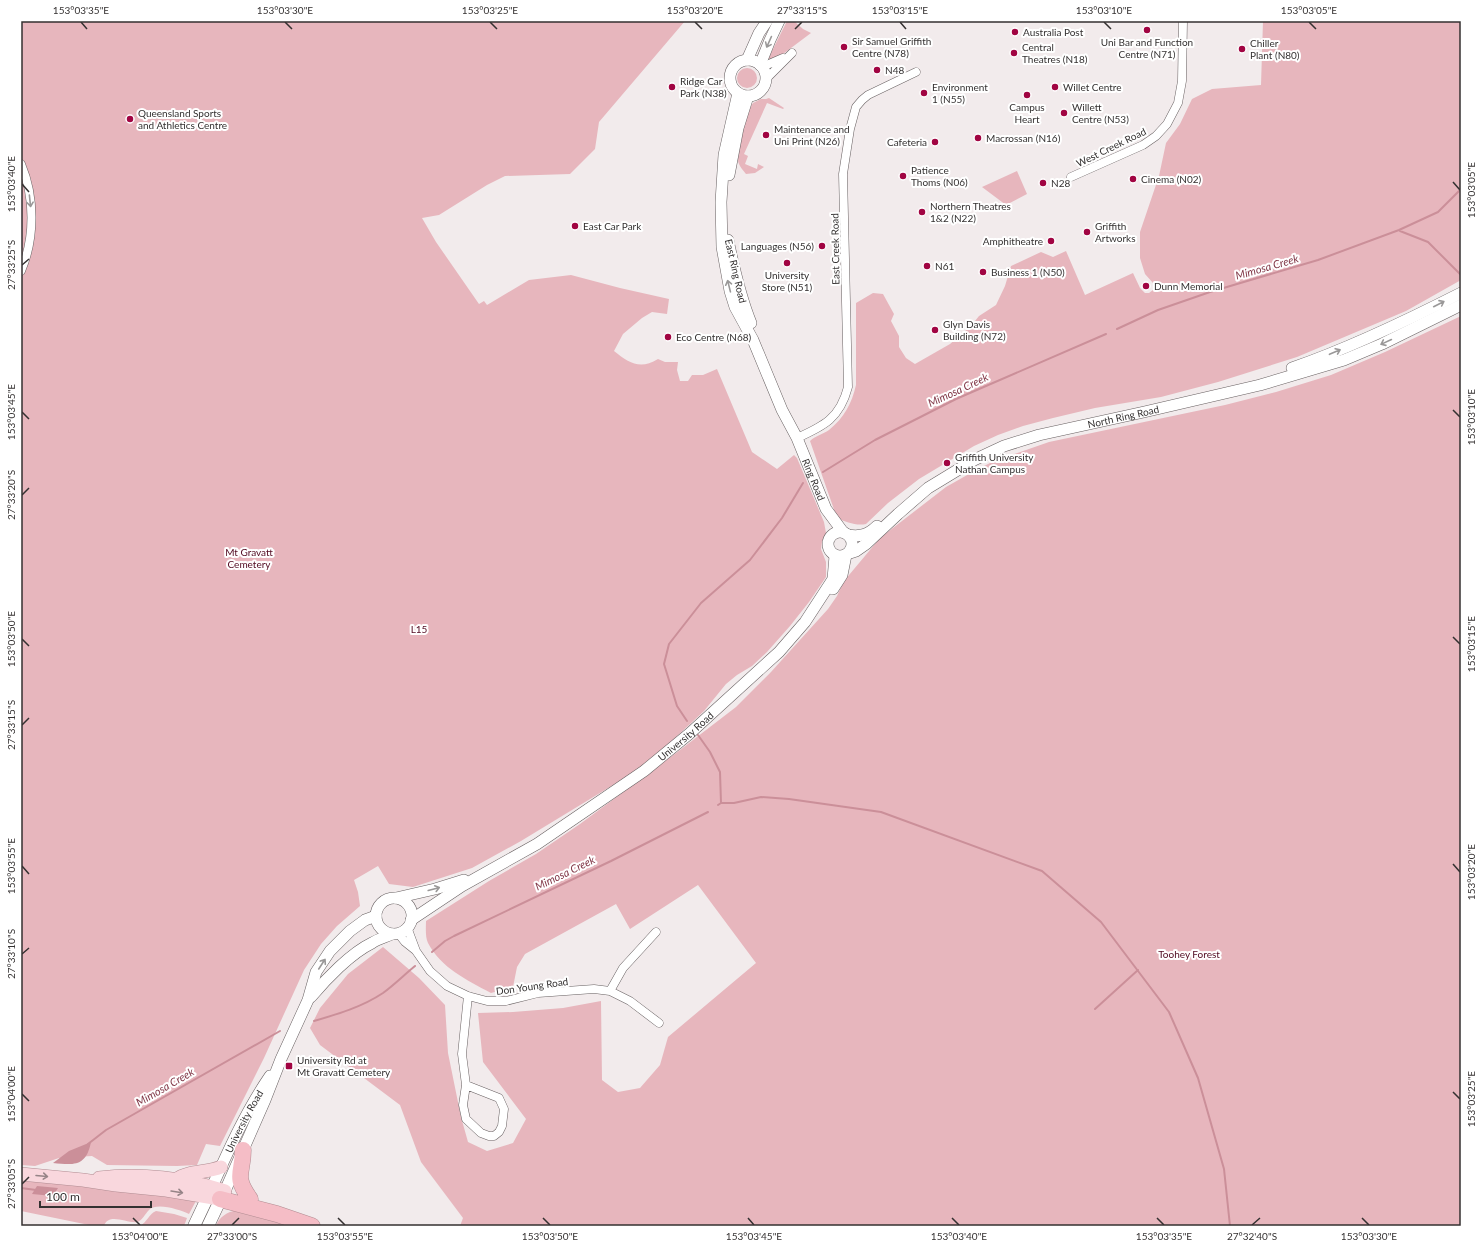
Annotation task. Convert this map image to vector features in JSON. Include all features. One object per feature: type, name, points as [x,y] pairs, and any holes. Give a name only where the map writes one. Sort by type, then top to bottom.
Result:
[{"type":"highway","points":[[243,1150],[239,1177],[243,1189],[250,1199]]},
{"type":"highway","points":[[216,1193],[250,1199],[278,1214]]},
{"type":"highway","points":[[216,1193],[312,1226]]},
{"type":"main road","points":[[175,1180],[183,1175],[208,1172],[221,1167]]},
{"type":"main road","points":[[21,1174],[216,1193]]},
{"type":"main road","points":[[83,1180],[116,1176],[156,1177],[175,1180],[216,1193]]},
{"type":"main road","points":[[194,1226],[216,1193]]},
{"type":"main road","points":[[208,1226],[216,1193]]},
{"type":"street","points":[[747,60],[767,21]]},
{"type":"street","points":[[761,66],[770,40],[780,21]]},
{"type":"street","name":"West Creek Road","points":[[1071,177],[1144,145],[1156,136],[1167,124],[1178,103],[1182,81],[1183,21]]},
{"type":"street","points":[[761,66],[780,60],[792,53],[766,79],[762,90],[757,93],[743,94],[731,83],[731,74],[737,64],[747,60],[756,62],[761,66],[766,79]]},
{"type":"street","name":"East Creek Road","points":[[797,438],[824,424],[834,416],[845,398],[848,387],[844,174],[850,129],[856,107],[858,103],[868,94],[916,72]]},
{"type":"street","name":"East Ring Road","points":[[743,94],[724,155],[721,202],[722,247],[730,291],[735,307],[753,340],[789,425]]},
{"type":"street","name":"East Ring Road","points":[[743,94],[742,112],[731,159],[728,194],[728,239],[743,304],[782,395],[797,438]]},
{"type":"street","points":[[21,164],[30,201],[31,228],[29,247],[21,271]]},
{"type":"street","points":[[1419,320],[1461,293]]},
{"type":"street","points":[[1419,320],[1461,305]]},
{"type":"street","name":"North Ring Road","points":[[845,533],[860,536],[867,534],[908,498],[937,476],[972,456],[1005,442],[1046,428],[1222,389],[1276,374],[1319,359],[1391,328],[1419,320]]},
{"type":"street","name":"North Ring Road","points":[[848,554],[856,551],[866,544],[928,488],[974,460],[1004,446],[1039,435],[1223,394],[1344,360],[1369,350],[1419,320]]},
{"type":"street","name":"Ring Road","points":[[789,425],[797,438],[826,510],[845,533]]},
{"type":"street","points":[[826,510],[830,537],[828,545],[831,553],[835,556],[843,557],[848,554]]},
{"type":"street","points":[[807,620],[813,616],[839,580],[845,567],[848,554],[853,545],[851,538],[845,533],[835,533],[830,537]]},
{"type":"street","name":"University Road","points":[[308,1000],[325,981],[347,961],[371,943],[402,929],[462,886],[537,844],[657,761],[722,705],[779,652],[807,620],[809,614],[833,579],[835,556]]},
{"type":"street","name":"University Road","points":[[396,898],[456,883],[487,871]]},
{"type":"street","points":[[396,898],[402,900],[410,908],[412,914],[402,929],[382,930],[376,916],[379,906],[383,902],[388,899],[396,898]]},
{"type":"street","name":"University Road","points":[[216,1193],[243,1150],[266,1100],[281,1059],[308,1000],[316,972],[330,951],[350,931],[366,920],[376,916]]},
{"type":"street","name":"Don Young Road","points":[[402,929],[430,971],[447,986],[468,996],[487,1001],[506,1001],[538,993],[594,989],[610,991],[630,1001],[659,1023]]},
{"type":"street","points":[[610,991],[623,968],[656,932]]},
{"type":"street","points":[[466,1085],[498,1098],[504,1109],[504,1120],[499,1132],[494,1136],[481,1133],[466,1119],[462,1105],[466,1085],[462,1054],[468,996]]},
{"type":"street","name":"University Road","points":[[216,1193],[221,1167],[255,1098],[281,1059]]},
{"type":"green space","points":[[21,21],[685,21],[599,122],[595,149],[570,174],[505,176],[487,185],[439,215],[422,218],[436,242],[479,304],[484,301],[487,305],[529,280],[571,275],[669,299],[667,314],[652,312],[642,318],[623,334],[614,351],[635,364],[646,364],[658,359],[665,362],[678,362],[677,370],[680,381],[688,381],[692,375],[703,375],[717,369],[752,452],[777,469],[794,455],[797,458],[824,522],[826,533],[821,549],[826,562],[826,577],[809,602],[767,652],[752,666],[726,684],[704,711],[646,765],[521,841],[472,868],[413,887],[389,884],[378,866],[354,880],[360,906],[337,926],[321,944],[304,970],[264,1058],[220,1146],[206,1144],[197,1165],[107,1165],[92,1156],[59,1158],[35,1166],[21,1165]]},
{"type":"green space","points":[[787,21],[794,21],[803,29],[811,33],[779,57],[769,60],[769,57]]},
{"type":"green space","points":[[1263,21],[1461,21],[1461,280],[1406,311],[1297,357],[1218,382],[1161,397],[1095,408],[1023,426],[998,435],[974,446],[919,479],[888,503],[866,524],[855,524],[837,518],[810,441],[829,430],[839,420],[847,410],[852,398],[856,385],[856,303],[873,293],[883,294],[894,314],[891,321],[899,336],[899,347],[906,358],[915,364],[950,344],[971,326],[979,316],[996,305],[1005,286],[1011,266],[1041,252],[1053,257],[1066,251],[1085,295],[1133,273],[1140,288],[1145,293],[1149,293],[1153,290],[1153,283],[1145,274],[1140,258],[1140,232],[1159,176],[1166,143],[1180,124],[1192,99],[1212,89],[1261,85]]},
{"type":"green space","points":[[747,68],[754,71],[757,78],[754,85],[747,88],[740,85],[737,78],[740,71]]},
{"type":"green space","points":[[769,98],[784,108],[783,109],[767,103],[744,154],[748,156],[745,164],[757,169],[758,164],[764,167],[755,173],[746,174],[739,165],[737,155],[741,131],[753,103],[761,99]]},
{"type":"green space","points":[[1017,171],[1027,194],[1006,205],[982,187]]},
{"type":"green space","name":"Toohey Forest","points":[[1461,316],[1461,1226],[460,1226],[463,1218],[421,1162],[400,1105],[320,1045],[310,1028],[320,1008],[348,974],[383,947],[419,978],[445,1005],[448,1053],[461,1117],[468,1142],[487,1151],[513,1143],[526,1119],[483,1062],[478,1013],[563,1008],[601,1001],[602,1080],[618,1092],[640,1088],[660,1065],[668,1037],[756,963],[698,885],[630,929],[616,904],[525,954],[517,967],[513,987],[491,993],[455,972],[440,960],[433,952],[427,941],[426,921],[489,881],[536,854],[580,824],[736,707],[771,672],[828,609],[837,596],[844,581],[880,538],[946,487],[994,461],[1049,442],[1225,405],[1276,392],[1331,375],[1385,352]]},
{"type":"green space","points":[[21,1180],[160,1193],[197,1199],[189,1214],[169,1208],[157,1207],[149,1210],[138,1222],[114,1219],[106,1222],[104,1226],[94,1226],[21,1211]]},
{"type":"green space","points":[[237,1210],[300,1226],[216,1226],[224,1215]]},
{"type":"green space","points":[[156,1211],[187,1218],[184,1226],[140,1226]]},
{"type":"shaded area","points":[[91,1142],[86,1156],[78,1163],[53,1163],[69,1151]]},
{"type":"shaded area","points":[[37,1186],[58,1188],[53,1196],[32,1194]]},
{"type":"waterway","name":"Mimosa Creek","points":[[1117,329],[1158,310],[1210,292],[1318,260],[1399,230],[1438,212],[1461,189]]},
{"type":"waterway","name":"Mimosa Creek","points":[[1400,231],[1428,242],[1461,275]]},
{"type":"waterway","name":"Mimosa Creek","points":[[823,472],[875,440],[956,399],[1106,334]]},
{"type":"waterway","name":"Mimosa Creek","points":[[687,721],[677,706],[664,664],[669,644],[701,603],[750,560],[782,518],[803,483]]},
{"type":"waterway","name":"Mimosa Creek","points":[[698,735],[710,752],[720,772],[721,803],[718,805]]},
{"type":"waterway","points":[[721,803],[734,803],[761,797],[789,799],[881,812],[1042,871],[1101,922],[1169,1012],[1198,1078],[1224,1169],[1230,1226]]},
{"type":"waterway","name":"Mimosa Creek","points":[[432,952],[445,941],[454,936],[611,861],[708,812]]},
{"type":"waterway","name":"Mimosa Creek","points":[[314,1021],[350,1010],[375,998],[387,990],[415,966]]},
{"type":"waterway","points":[[1095,1009],[1138,970]]},
{"type":"waterway","name":"Mimosa Creek","points":[[88,1144],[106,1130],[280,1031]]},
{"type":"waterway","points":[[21,1188],[36,1190]]},
{"type":"place","name":"Uni Bar and Function Centre (N71)","points":[[1147,30]]},
{"type":"place","name":"Australia Post","points":[[1015,32]]},
{"type":"place","name":"Sir Samuel Griffith Centre (N78)","points":[[844,47]]},
{"type":"place","name":"Chiller Plant (N80)","points":[[1242,49]]},
{"type":"place","name":"Central Theatres (N18)","points":[[1014,53]]},
{"type":"place","name":"N48","points":[[877,70]]},
{"type":"place","name":"Ridge Car Park (N38)","points":[[672,87]]},
{"type":"place","name":"Willet Centre","points":[[1055,87]]},
{"type":"place","name":"Environment 1 (N55)","points":[[924,93]]},
{"type":"place","name":"Campus Heart","points":[[1027,95]]},
{"type":"place","name":"Willett Centre (N53)","points":[[1064,113]]},
{"type":"place","name":"Queensland Sports and Athletics Centre","points":[[130,119]]},
{"type":"place","name":"Maintenance and Uni Print (N26)","points":[[766,135]]},
{"type":"place","name":"Macrossan (N16)","points":[[978,138]]},
{"type":"place","name":"Cafeteria","points":[[935,142]]},
{"type":"place","name":"Patience Thoms (N06)","points":[[903,176]]},
{"type":"place","name":"Cinema (N02)","points":[[1133,179]]},
{"type":"place","name":"N28","points":[[1043,183]]},
{"type":"place","name":"Northern Theatres 1&2 (N22)","points":[[922,212]]},
{"type":"place","name":"East Car Park","points":[[575,226]]},
{"type":"place","name":"Griffith Artworks","points":[[1087,232]]},
{"type":"place","name":"Amphitheatre","points":[[1051,241]]},
{"type":"place","name":"Languages (N56)","points":[[822,246]]},
{"type":"place","name":"University Store (N51)","points":[[787,263]]},
{"type":"place","name":"N61","points":[[927,266]]},
{"type":"place","name":"Business 1 (N50)","points":[[983,272]]},
{"type":"place","name":"Dunn Memorial","points":[[1146,286]]},
{"type":"place","name":"Glyn Davis Building (N72)","points":[[935,330]]},
{"type":"place","name":"Eco Centre (N68)","points":[[668,337]]},
{"type":"place","name":"Griffith University Nathan Campus","points":[[947,463]]},
{"type":"place","name":"University Rd at Mt Gravatt Cemetery","points":[[289,1066]]},
{"type":"park label","name":"Mt Gravatt Cemetery","points":[[249,558]]},
{"type":"park label","name":"L15","points":[[419,629]]}]
